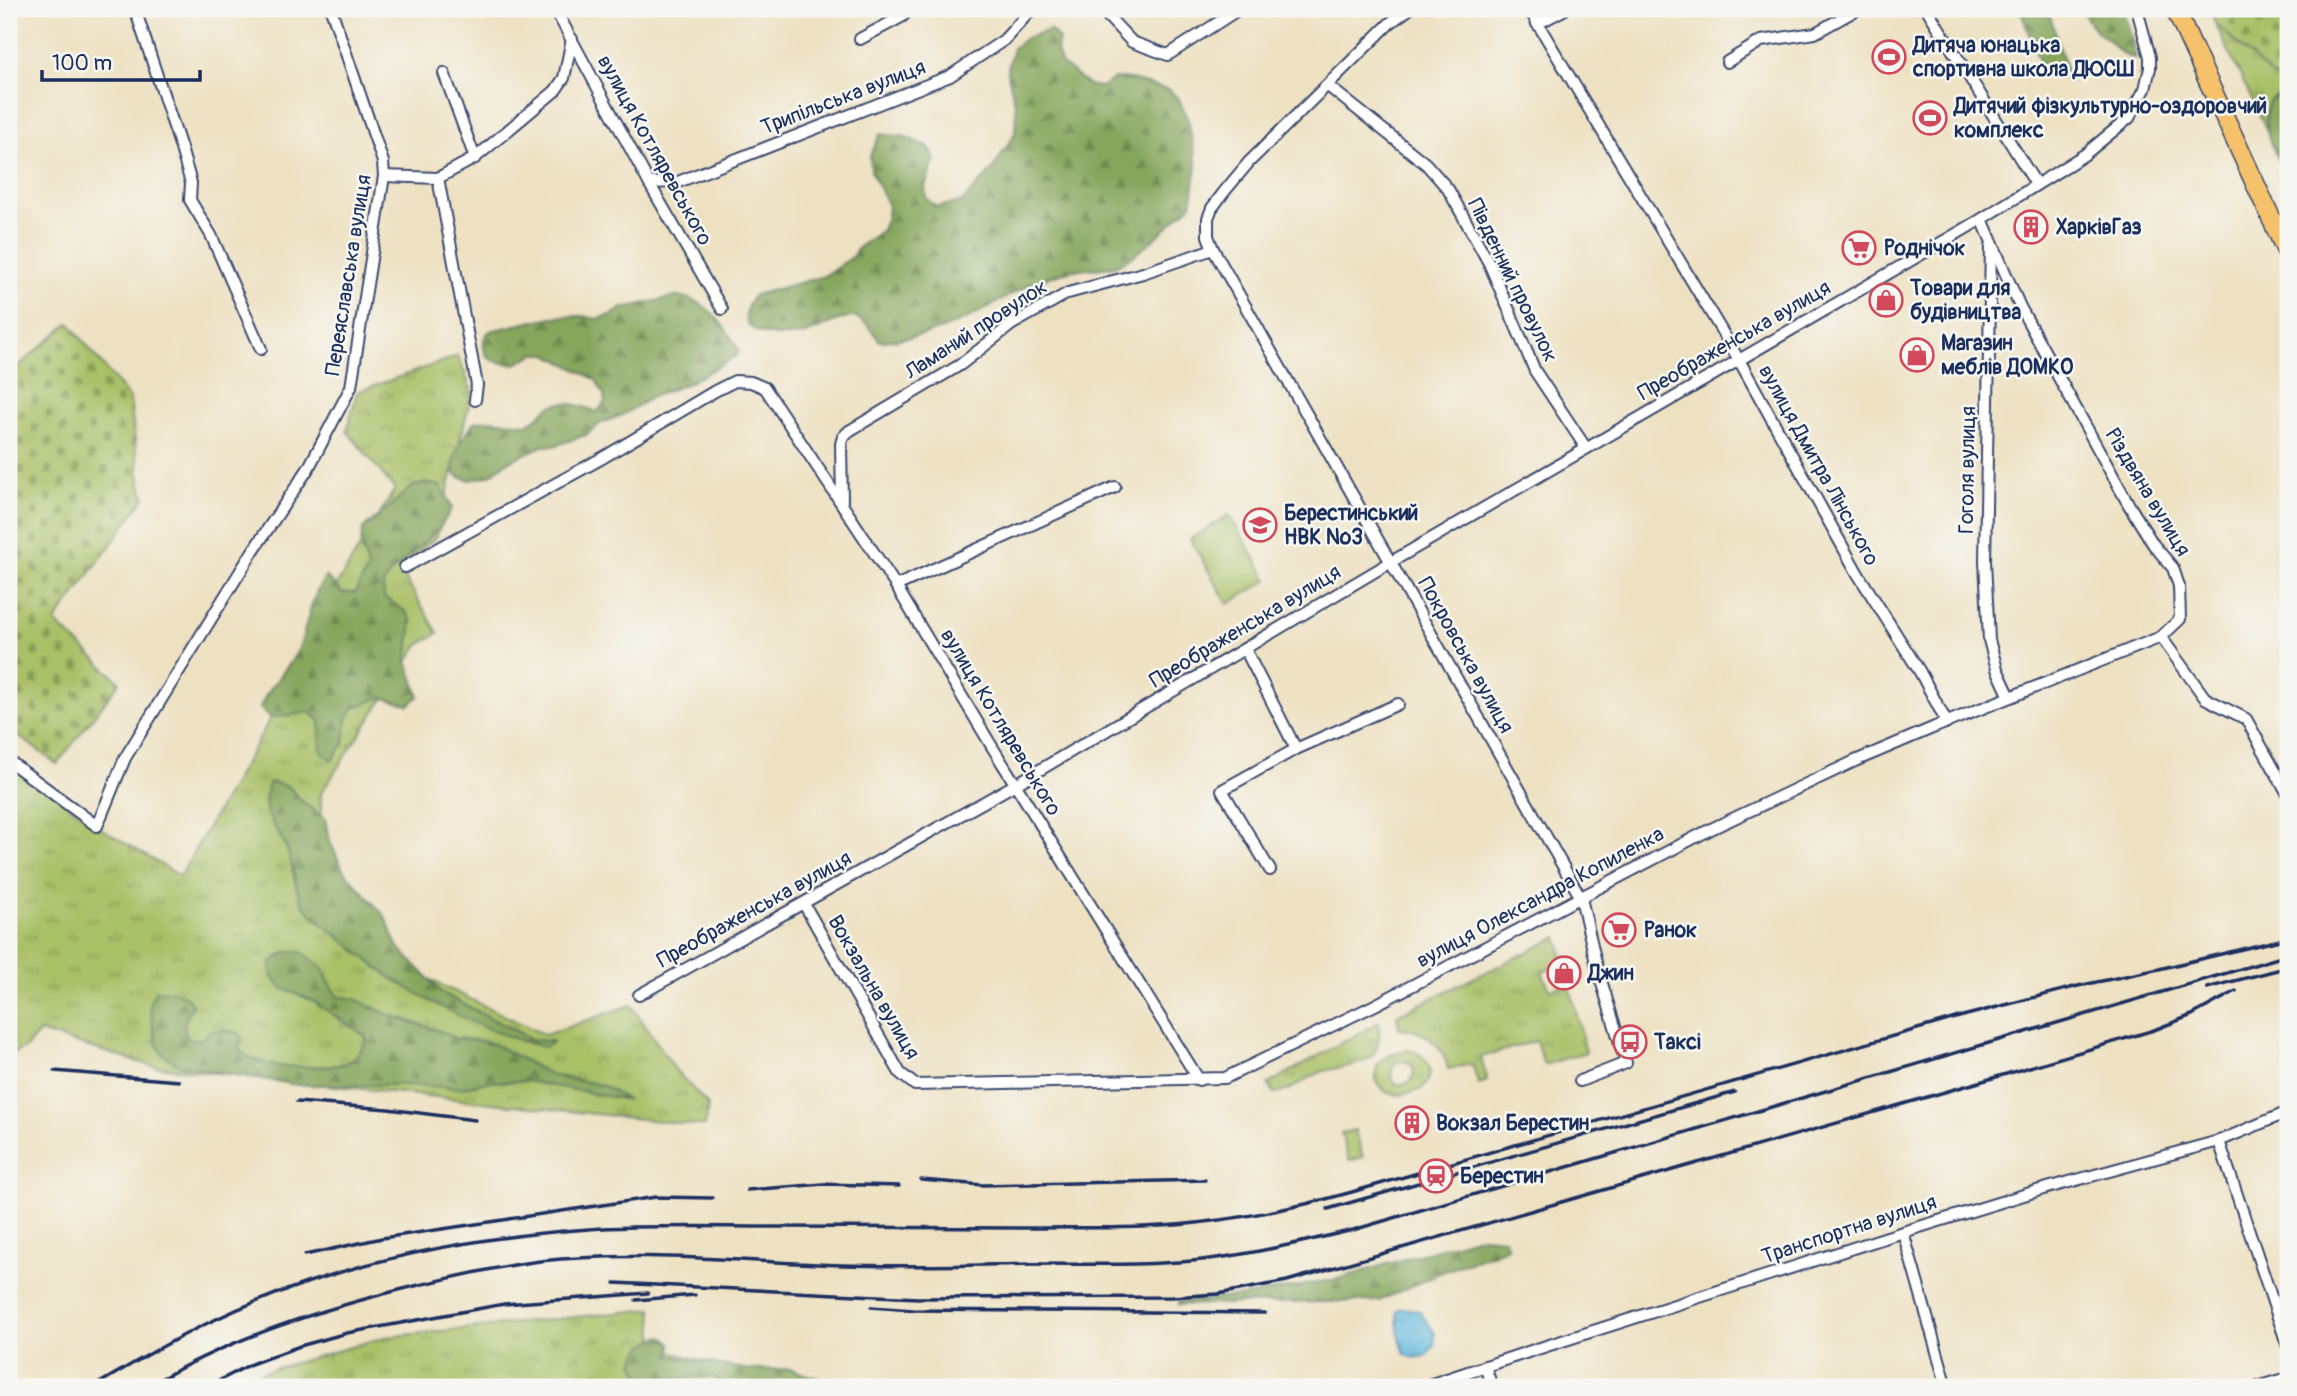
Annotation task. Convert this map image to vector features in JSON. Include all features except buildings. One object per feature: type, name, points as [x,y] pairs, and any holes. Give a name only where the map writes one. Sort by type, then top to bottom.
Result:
[{"type":"highway","points":[[2175,9],[2288,255]]},
{"type":"street","points":[[135,9],[191,183],[190,200],[211,235],[261,349]]},
{"type":"street","name":"Переяславська вулиця","points":[[9,761],[97,826],[125,758],[253,551],[308,469],[351,387],[384,176],[383,162],[331,9]]},
{"type":"street","name":"вулиця Котляревського","points":[[555,9],[649,183],[722,309]]},
{"type":"street","points":[[860,39],[903,16],[902,9]]},
{"type":"street","name":"Трипільська вулиця","points":[[649,183],[678,182],[950,76],[1004,40],[1031,9]]},
{"type":"street","points":[[1101,9],[1132,42],[1168,55],[1239,9]]},
{"type":"street","points":[[1213,249],[1207,227],[1212,208],[1249,162],[1390,23],[1409,9]]},
{"type":"street","name":"вулиця Дмитра Лінського","points":[[1529,9],[1739,360],[1857,574],[1920,672],[1947,723]]},
{"type":"street","points":[[1537,24],[1565,9]]},
{"type":"street","points":[[1727,62],[1761,41],[1815,33],[1858,9]]},
{"type":"street","points":[[1927,9],[2036,184]]},
{"type":"street","name":"Преображенська вулиця","points":[[639,995],[1016,784],[1391,562],[1982,219],[2084,155],[2116,130],[2136,108],[2145,89],[2150,68],[2149,46],[2137,9]]},
{"type":"street","points":[[384,176],[438,178],[475,158],[555,91],[564,78],[572,39]]},
{"type":"street","points":[[444,73],[475,158]]},
{"type":"street","name":"Південний провулок","points":[[1328,86],[1426,163],[1448,189],[1489,263],[1535,371],[1586,448]]},
{"type":"street","points":[[438,178],[477,385],[475,400]]},
{"type":"street","name":"Різдвяна вулиця","points":[[1982,219],[2020,307],[2129,505],[2153,544],[2173,568],[2179,586],[2180,619],[2161,637]]},
{"type":"street","name":"Гоголя вулиця","points":[[1992,240],[1985,479],[1986,574],[1989,640],[1997,669],[2010,697]]},
{"type":"street","name":"Ламаний провулок","points":[[842,502],[841,444],[849,431],[960,365],[1012,325],[1068,293],[1143,273],[1213,249]]},
{"type":"street","name":"Покровська вулиця","points":[[1213,249],[1581,898],[1597,967],[1626,1063],[1580,1081]]},
{"type":"street","name":"вулиця Котляревського","points":[[405,567],[735,381],[751,382],[765,388],[896,586],[1199,1080]]},
{"type":"street","points":[[896,586],[1115,487]]},
{"type":"street","points":[[2161,637],[2205,698],[2246,719],[2288,794]]},
{"type":"street","name":"вулиця Олександра Копиленка","points":[[915,1085],[1225,1078],[1374,1005],[1711,829],[1855,761],[2161,637]]},
{"type":"street","points":[[1245,649],[1296,749]]},
{"type":"street","points":[[1270,870],[1222,790],[1296,749],[1398,704]]},
{"type":"street","name":"Вокзальна вулиця","points":[[804,904],[900,1073],[915,1085]]},
{"type":"street","name":"Транспортна вулиця","points":[[1423,1387],[1902,1232],[2219,1141],[2288,1112]]},
{"type":"street","points":[[2219,1141],[2288,1348]]},
{"type":"street","points":[[1902,1232],[1947,1387]]},
{"type":"street","points":[[1485,1366],[1492,1387]]},
{"type":"street","points":[[2258,1387],[2288,1378]]},
{"type":"green space","points":[[2020,9],[2048,9],[2070,81],[2042,69]]},
{"type":"green space","points":[[2083,9],[2122,9],[2136,59],[2123,54],[2096,30]]},
{"type":"green space","points":[[2209,9],[2288,9],[2288,90],[2215,23]]},
{"type":"green space","points":[[2215,23],[2288,90],[2288,174]]},
{"type":"green space","points":[[1050,30],[1059,39],[1057,51],[1061,63],[1088,85],[1101,87],[1114,79],[1128,79],[1169,90],[1179,99],[1189,123],[1197,166],[1191,205],[1146,246],[1121,263],[1106,268],[1078,269],[1052,276],[958,323],[927,334],[880,341],[864,322],[851,317],[800,335],[777,336],[756,331],[749,326],[747,308],[754,295],[824,276],[851,258],[859,247],[882,230],[888,206],[871,171],[870,157],[880,134],[906,137],[930,148],[935,160],[925,186],[926,198],[936,207],[962,202],[992,170],[1015,133],[1016,108],[1007,71],[1013,48],[1026,38]]},
{"type":"green space","points":[[2288,91],[2288,177],[2267,131],[2266,111],[2269,101]]},
{"type":"green space","points":[[679,296],[699,303],[715,316],[739,350],[736,356],[690,382],[654,396],[622,415],[601,423],[586,435],[554,446],[542,446],[507,462],[490,475],[471,480],[454,473],[456,452],[474,422],[488,420],[527,424],[556,404],[577,405],[597,412],[605,402],[604,394],[595,379],[547,354],[534,354],[514,365],[490,359],[484,344],[490,331],[552,317],[582,316],[597,319],[623,308]]},
{"type":"green space","points":[[69,323],[130,399],[140,483],[145,497],[55,622],[120,682],[57,764],[9,729],[9,374]]},
{"type":"green space","points":[[458,356],[472,392],[437,536],[400,570],[438,633],[418,646],[321,793],[321,850],[410,970],[545,1035],[631,1005],[677,1072],[708,1105],[705,1126],[151,1066],[40,1032],[27,1047],[9,1056],[9,761],[97,826],[180,876],[264,730],[326,603],[395,489],[347,431],[357,392]]},
{"type":"green space","points":[[426,483],[441,486],[452,508],[439,529],[390,573],[383,585],[384,597],[406,612],[412,622],[407,661],[419,696],[409,705],[380,697],[355,708],[347,718],[344,743],[332,760],[321,752],[320,721],[310,712],[271,718],[260,708],[299,648],[313,602],[326,576],[342,593],[355,593],[368,568],[361,542],[363,529],[413,486]]},
{"type":"green space","points":[[1229,515],[1268,580],[1228,604],[1190,539]]},
{"type":"green space","points":[[270,782],[288,786],[325,819],[329,840],[344,871],[385,916],[397,946],[442,993],[533,1040],[553,1041],[546,1047],[528,1043],[488,1029],[448,1010],[388,976],[313,916],[300,899],[288,852],[268,815],[265,800]]},
{"type":"green space","points":[[1558,937],[1564,963],[1542,972],[1550,990],[1569,983],[1586,1052],[1544,1065],[1536,1041],[1481,1057],[1487,1081],[1479,1084],[1472,1064],[1448,1069],[1437,1045],[1416,1031],[1399,1028],[1397,1015]]},
{"type":"green space","points":[[299,951],[321,966],[337,996],[355,999],[387,1014],[455,1038],[483,1041],[500,1047],[551,1075],[602,1085],[628,1100],[526,1081],[487,1082],[462,1088],[298,1085],[179,1065],[162,1054],[156,1042],[150,1009],[150,1002],[156,990],[172,991],[189,999],[192,1004],[184,1025],[187,1039],[200,1039],[209,1031],[239,1033],[242,1039],[240,1051],[257,1061],[278,1066],[331,1066],[352,1060],[367,1041],[364,1035],[311,1000],[281,988],[271,976],[271,962],[286,952]]},
{"type":"green space","points":[[1379,1022],[1376,1050],[1362,1062],[1321,1072],[1281,1092],[1275,1093],[1268,1084]]},
{"type":"green space","points":[[1407,1050],[1419,1054],[1427,1062],[1430,1074],[1428,1080],[1421,1089],[1415,1091],[1394,1095],[1386,1092],[1376,1080],[1377,1067],[1388,1055]],"holes":[[[1400,1061],[1409,1062],[1414,1069],[1412,1081],[1404,1085],[1396,1084],[1391,1077],[1393,1065]]]},
{"type":"green space","points":[[1355,1130],[1363,1157],[1349,1161],[1341,1133]]},
{"type":"green space","points":[[1482,1236],[1504,1238],[1508,1248],[1442,1272],[1379,1301],[1178,1305],[1178,1302],[1245,1296],[1337,1279]]},
{"type":"green space","points":[[652,1309],[655,1348],[804,1387],[225,1387],[239,1379],[385,1337]]},
{"type":"green space","points":[[662,1336],[672,1344],[670,1356],[750,1370],[790,1369],[843,1387],[723,1387],[713,1376],[649,1381],[639,1374],[634,1362],[645,1345]]},
{"type":"water","points":[[1404,1308],[1419,1311],[1435,1333],[1434,1346],[1426,1356],[1414,1358],[1405,1354],[1398,1332],[1397,1316],[1397,1310]]},
{"type":"railway","points":[[93,1387],[182,1336],[257,1301],[349,1270],[444,1247],[540,1233],[612,1228],[1118,1228],[1189,1224],[1248,1216],[1352,1192],[1959,1017],[2078,986],[2288,938]]},
{"type":"railway","points":[[147,1387],[212,1353],[314,1314],[419,1285],[540,1261],[653,1257],[867,1266],[1139,1264],[1202,1260],[1278,1247],[1353,1230],[2288,955]]},
{"type":"railway","points":[[2207,988],[2281,969]]},
{"type":"railway","points":[[615,1283],[918,1298],[1172,1297],[1218,1294],[1287,1281],[1976,1083],[2154,1030],[2192,1015],[2236,991]]},
{"type":"railway","points":[[54,1071],[179,1081]]},
{"type":"railway","points":[[1328,1209],[1735,1092]]},
{"type":"railway","points":[[297,1102],[388,1109],[475,1120]]},
{"type":"railway","points":[[921,1180],[983,1185],[1205,1180]]},
{"type":"railway","points":[[747,1190],[824,1184],[899,1186]]},
{"type":"railway","points":[[305,1255],[382,1238],[656,1197],[712,1198]]},
{"type":"railway","points":[[207,1387],[251,1364],[347,1333],[504,1304],[648,1293]]},
{"type":"railway","points":[[636,1300],[695,1295]]},
{"type":"railway","points":[[871,1307],[913,1310],[1265,1313]]},
{"type":"place","name":"Дитяча юнацька спортивна школа ДЮСШ","points":[[1889,57]]},
{"type":"place","name":"Дитячий фізкультурно-оздоровчий комплекс","points":[[1930,118]]},
{"type":"place","name":"ХарківГаз","points":[[2031,227]]},
{"type":"place","name":"Роднічок","points":[[1859,248]]},
{"type":"place","name":"Товари для будівництва","points":[[1886,300]]},
{"type":"place","name":"Магазин меблів ДОМКО","points":[[1917,355]]},
{"type":"place","name":"Берестинський НВК №3","points":[[1260,525]]},
{"type":"place","name":"Ранок","points":[[1619,930]]},
{"type":"place","name":"Джин","points":[[1564,973]]},
{"type":"place","name":"Таксі","points":[[1630,1042]]},
{"type":"place","name":"Вокзал Берестин","points":[[1412,1123]]},
{"type":"place","name":"Берестин","points":[[1436,1176]]}]
